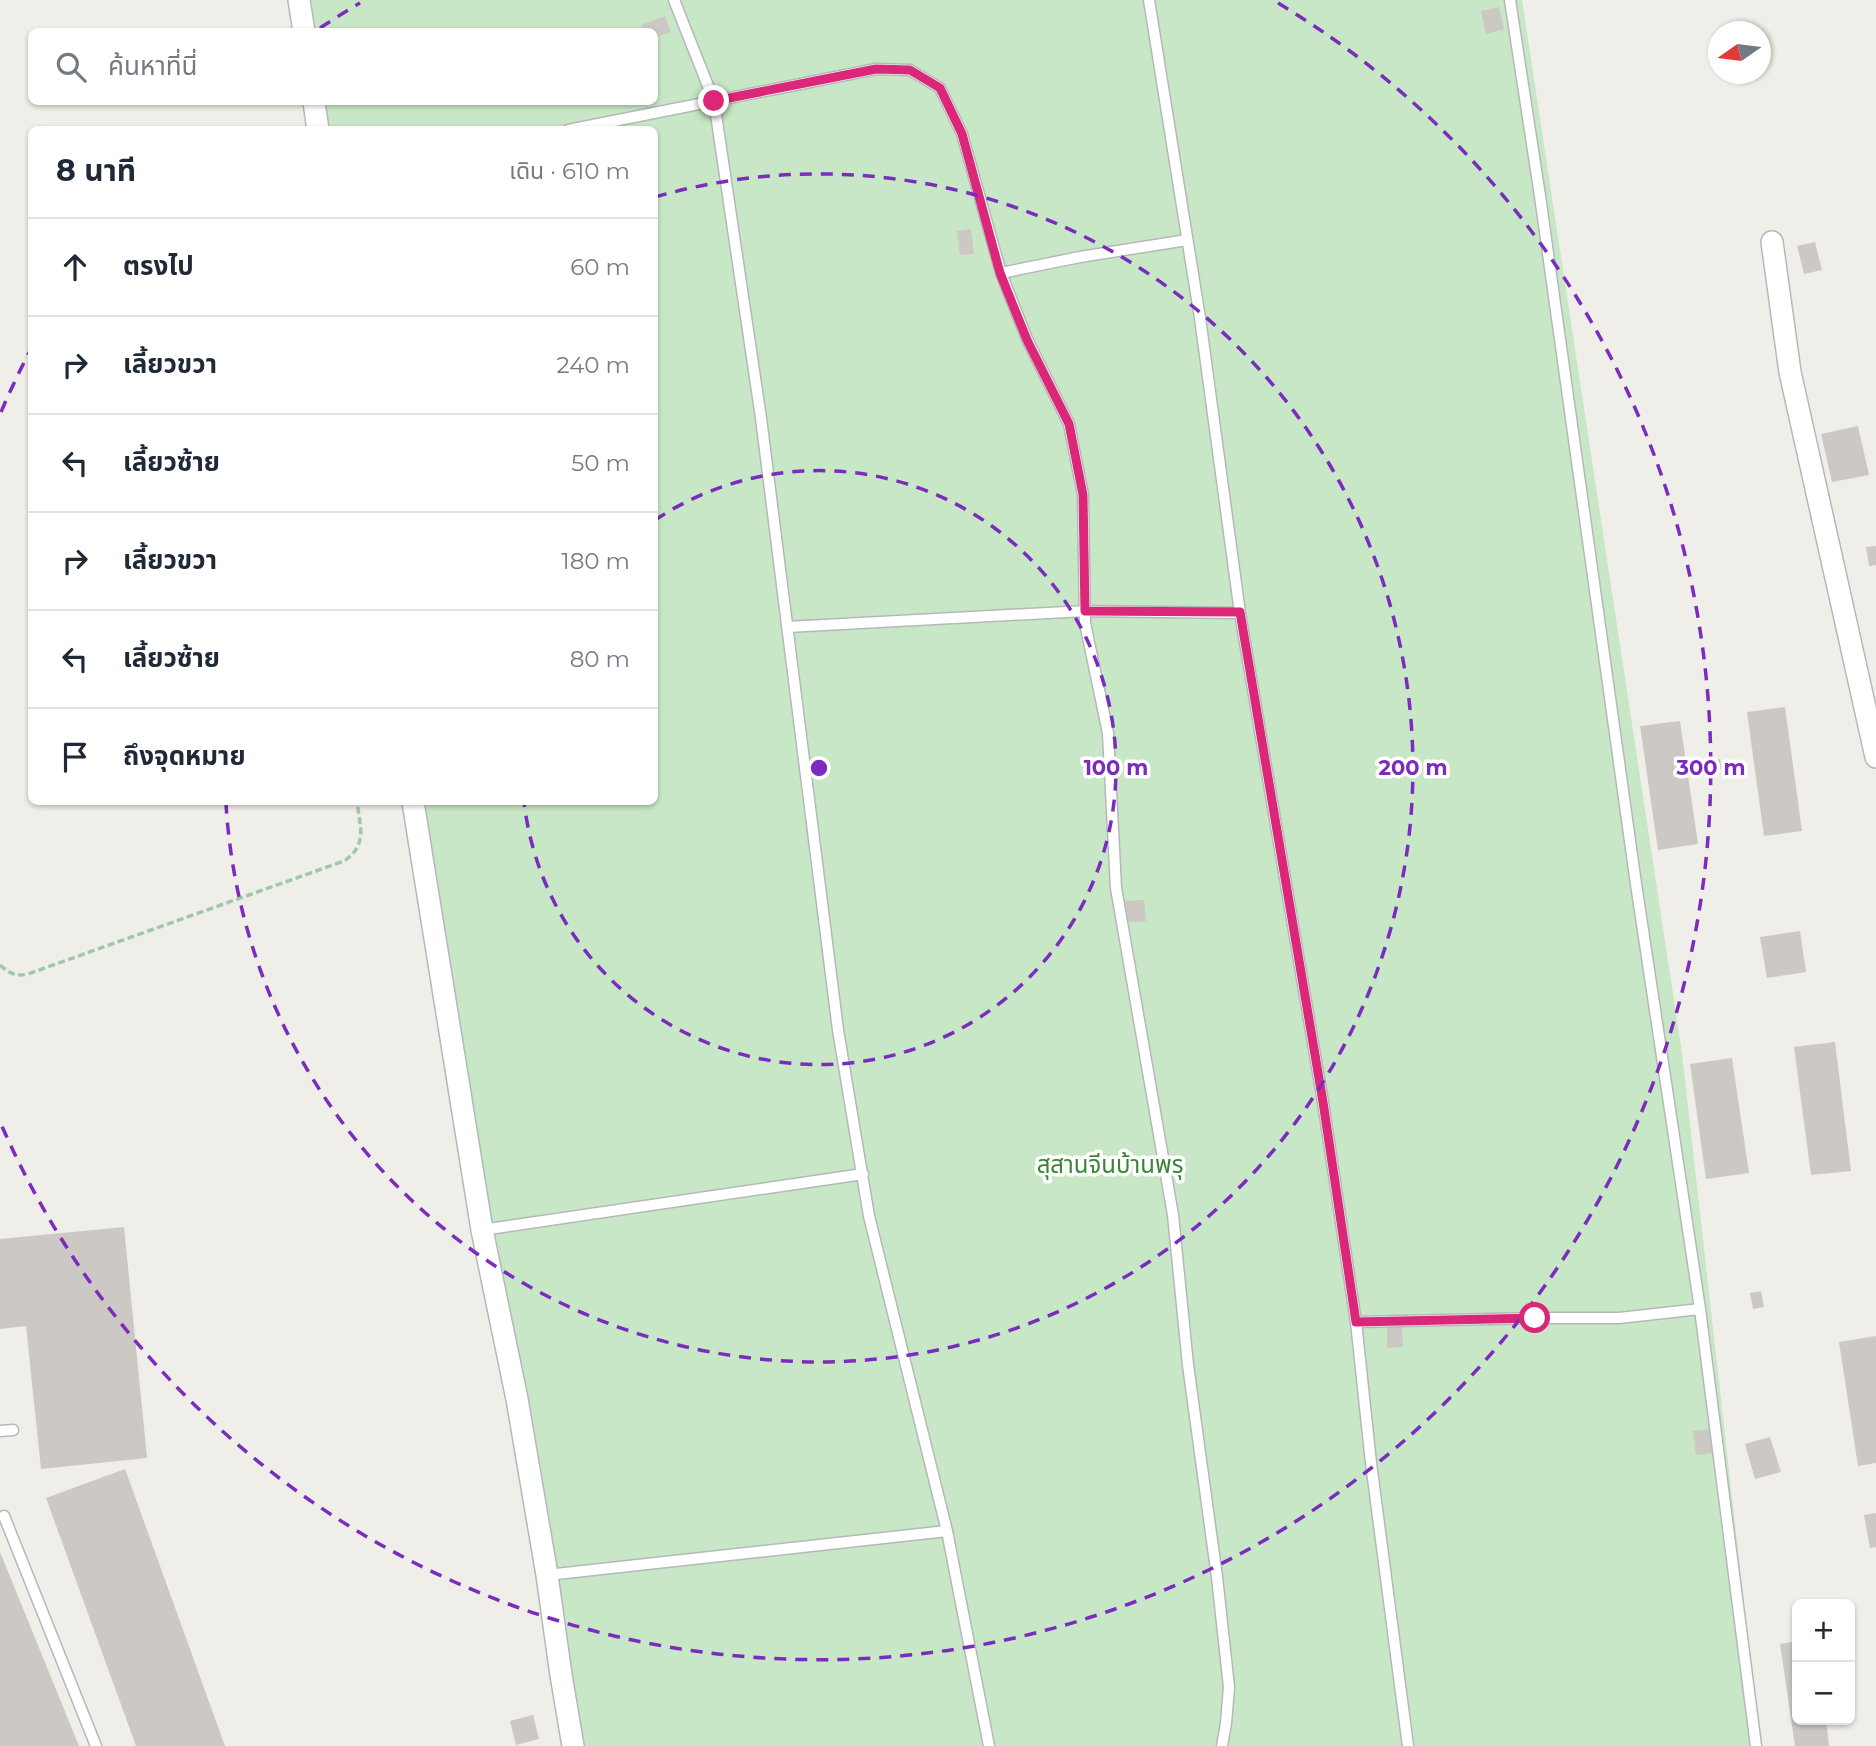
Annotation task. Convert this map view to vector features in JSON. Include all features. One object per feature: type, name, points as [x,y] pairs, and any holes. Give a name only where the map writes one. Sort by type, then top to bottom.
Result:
[{"type":"street","points":[[299,0],[303,28]]},
{"type":"street","points":[[314,105],[317,126]]},
{"type":"street","points":[[1772,242],[1790,372],[1876,757]]},
{"type":"street","points":[[413,805],[482,1230],[517,1399],[573,1746]]},
{"type":"lane","points":[[674,0],[714,101],[761,418],[838,1030],[869,1216],[947,1531],[989,1746]]},
{"type":"lane","points":[[1149,0],[1200,318],[1240,612],[1323,1102],[1356,1322],[1371,1464],[1408,1746]]},
{"type":"lane","points":[[1510,0],[1636,884],[1700,1309],[1756,1746]]},
{"type":"lane","points":[[588,126],[876,69],[910,70],[940,88],[962,134],[1000,273],[1027,340],[1069,424],[1083,495],[1085,624],[1108,733],[1116,888],[1173,1215],[1188,1365],[1217,1577],[1229,1687],[1222,1746]]},
{"type":"lane","points":[[1000,273],[1187,240]]},
{"type":"lane","points":[[787,627],[1085,611],[1240,612]]},
{"type":"lane","points":[[482,1230],[863,1174]]},
{"type":"lane","points":[[1356,1322],[1619,1318],[1700,1309]]},
{"type":"lane","points":[[0,1431],[13,1430]]},
{"type":"lane","points":[[4,1516],[96,1746]]},
{"type":"lane","points":[[547,1575],[947,1531]]},
{"type":"path","points":[[0,965],[16,975],[28,974],[344,861],[356,850],[361,840],[357,805]]},
{"type":"green space","name":"สุสานจีนบ้านพรุ","points":[[294,0],[1522,0],[1682,1053],[1760,1746],[580,1746],[490,1227],[422,805],[658,805],[658,126],[318,126],[314,105],[658,105],[658,28],[299,28]]},
{"type":"building","points":[[1499,7],[1504,29],[1486,34],[1481,11]]},
{"type":"building","points":[[665,16],[671,32],[658,37],[658,28],[642,28],[641,25]]},
{"type":"building","points":[[971,229],[974,254],[960,255],[957,231]]},
{"type":"building","points":[[1815,242],[1822,270],[1804,274],[1797,246]]},
{"type":"building","points":[[1858,426],[1869,475],[1832,482],[1821,434]]},
{"type":"building","points":[[1876,546],[1876,565],[1869,566],[1866,547]]},
{"type":"building","points":[[1785,707],[1802,831],[1764,836],[1747,712]]},
{"type":"building","points":[[1680,721],[1698,844],[1658,850],[1640,726]]},
{"type":"building","points":[[1720,759],[1722,769],[1707,771],[1705,762]]},
{"type":"building","points":[[1144,900],[1146,921],[1125,923],[1123,901]]},
{"type":"building","points":[[1800,931],[1806,972],[1767,978],[1760,937]]},
{"type":"building","points":[[1835,1042],[1851,1171],[1811,1175],[1794,1047]]},
{"type":"building","points":[[1732,1058],[1749,1173],[1706,1179],[1690,1064]]},
{"type":"building","points":[[124,1227],[147,1458],[41,1469],[26,1326],[0,1329],[0,1239]]},
{"type":"building","points":[[1761,1291],[1764,1307],[1753,1309],[1750,1293]]},
{"type":"building","points":[[1402,1325],[1403,1347],[1387,1348],[1387,1326]]},
{"type":"building","points":[[1876,1336],[1876,1463],[1858,1466],[1839,1342]]},
{"type":"building","points":[[1710,1429],[1713,1453],[1696,1455],[1693,1431]]},
{"type":"building","points":[[1770,1437],[1781,1472],[1755,1479],[1745,1444]]},
{"type":"building","points":[[125,1469],[225,1746],[136,1746],[46,1498]]},
{"type":"building","points":[[1876,1513],[1876,1547],[1870,1548],[1864,1515]]},
{"type":"building","points":[[0,1552],[79,1746],[0,1746]]},
{"type":"building","points":[[1792,1642],[1792,1725],[1827,1725],[1829,1746],[1795,1746],[1780,1644]]},
{"type":"building","points":[[533,1715],[539,1739],[516,1745],[510,1721]]},
{"type":"route","points":[[714,101],[876,69],[910,70],[940,88],[962,134],[1000,273],[1027,340],[1069,424],[1083,495],[1085,611],[1240,612],[1323,1102],[1356,1322],[1535,1318]]}]
